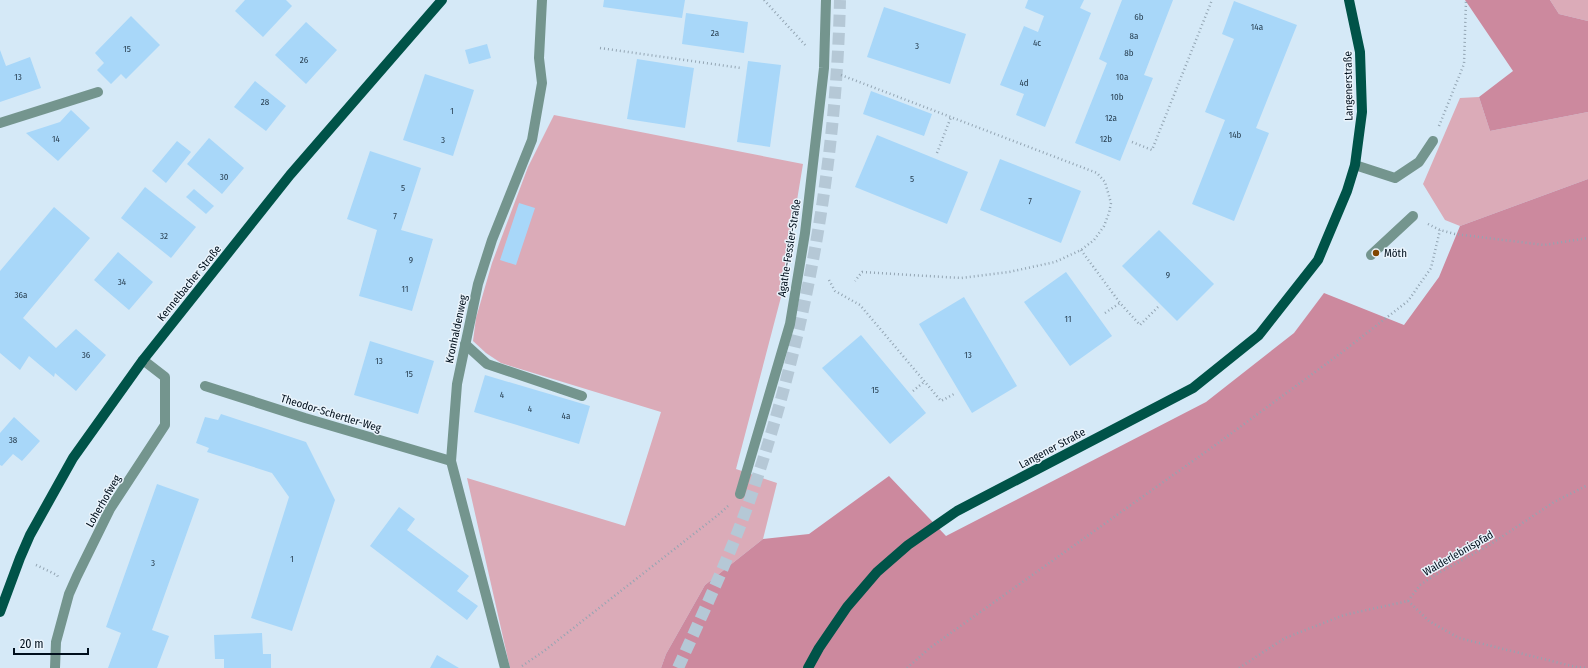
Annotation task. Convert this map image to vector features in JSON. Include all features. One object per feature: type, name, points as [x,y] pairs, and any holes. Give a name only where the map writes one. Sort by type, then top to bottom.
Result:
[{"type":"main road","name":"Kennelbacher Straße","points":[[0,612],[30,535],[73,458],[143,360],[290,175],[442,0]]},
{"type":"main road","name":"Langenerstraße","points":[[1318,260],[1347,191],[1355,165],[1362,112],[1360,52],[1350,0]]},
{"type":"main road","name":"Langener Straße","points":[[808,668],[818,648],[847,608],[877,572],[908,545],[957,512],[1193,388],[1259,335],[1318,260]]},
{"type":"street","name":"Kronhaldenweg","points":[[505,668],[451,461],[457,384],[478,284],[492,240],[532,140],[542,83],[539,58],[542,0]]},
{"type":"street","name":"Agathe-Fessler-Straße","points":[[740,494],[790,324],[805,233],[824,68],[826,0]]},
{"type":"street","points":[[0,124],[98,92]]},
{"type":"street","points":[[1355,165],[1395,178],[1419,162],[1433,141]]},
{"type":"street","points":[[1371,255],[1413,216]]},
{"type":"street","points":[[465,344],[487,364],[582,396]]},
{"type":"street","name":"Loherhofweg","points":[[55,668],[56,642],[69,594],[110,509],[165,425],[166,377],[143,360]]},
{"type":"street","name":"Theodor-Schertler-Weg","points":[[205,386],[305,418],[451,461]]},
{"type":"path","points":[[764,0],[804,44],[810,49],[825,53]]},
{"type":"path","points":[[1132,142],[1152,150],[1212,0]]},
{"type":"path","points":[[1433,141],[1464,64],[1466,0]]},
{"type":"path","points":[[600,48],[741,68]]},
{"type":"path","points":[[824,68],[1097,174],[1105,182],[1111,203],[1109,214],[1104,226],[1094,240],[1081,250],[1055,262],[1009,272],[961,278],[862,272],[855,281]]},
{"type":"path","points":[[937,153],[951,117]]},
{"type":"path","points":[[907,668],[931,647],[1214,446],[1341,353],[1408,301],[1431,268],[1440,230],[1455,234],[1544,245],[1588,238]]},
{"type":"path","points":[[1081,250],[1120,302],[1140,325],[1158,307]]},
{"type":"path","points":[[829,280],[835,291],[860,305],[941,401],[954,394]]},
{"type":"path","points":[[1105,313],[1120,302]]},
{"type":"path","points":[[913,391],[924,382]]},
{"type":"path","name":"Walderlebnispfad","points":[[1408,601],[1420,585],[1435,575],[1488,546],[1554,502],[1588,485]]},
{"type":"path","points":[[518,668],[544,651],[718,515],[740,494]]},
{"type":"path","points":[[20,558],[57,575],[58,582],[62,590],[69,594]]},
{"type":"path","points":[[1239,668],[1285,638],[1344,615],[1408,601],[1429,621],[1458,638],[1576,667],[1588,668]]},
{"type":"shaded area","points":[[1465,0],[1550,0],[1559,14],[1588,21],[1588,112],[1490,131],[1479,97],[1513,71]]},
{"type":"shaded area","points":[[1550,0],[1588,0],[1588,21],[1559,14]]},
{"type":"shaded area","points":[[1479,97],[1490,131],[1588,112],[1588,179],[1460,226],[1445,220],[1423,184],[1460,98]]},
{"type":"shaded area","points":[[554,115],[803,164],[781,297],[736,469],[777,483],[763,539],[705,585],[666,654],[661,668],[510,668],[467,478],[625,526],[661,412],[501,363],[486,353],[473,341],[476,318],[492,263],[528,167]]},
{"type":"shaded area","points":[[1588,179],[1588,668],[661,668],[666,654],[705,585],[763,539],[809,534],[889,476],[946,536],[1206,402],[1294,333],[1324,293],[1404,325],[1439,277],[1460,226]]},
{"type":"building","points":[[245,0],[286,0],[292,6],[263,37],[235,11]]},
{"type":"building","points":[[604,0],[685,0],[682,18],[603,7]]},
{"type":"building","points":[[1028,0],[1084,0],[1080,8],[1091,13],[1045,127],[1016,115],[1024,94],[1000,85],[1024,26],[1038,32],[1044,16],[1025,8]]},
{"type":"building","points":[[1122,0],[1173,0],[1144,75],[1153,78],[1120,161],[1075,143],[1107,63],[1099,59]]},
{"type":"building","points":[[1234,1],[1297,25],[1256,128],[1269,133],[1234,221],[1192,204],[1225,120],[1205,112],[1234,39],[1222,34]]},
{"type":"building","points":[[884,7],[966,34],[950,84],[867,57]]},
{"type":"building","points":[[686,13],[748,22],[744,53],[682,44]]},
{"type":"building","points":[[131,16],[160,45],[126,79],[121,74],[111,84],[97,70],[104,63],[95,53]]},
{"type":"building","points":[[306,22],[337,50],[306,84],[275,55]]},
{"type":"building","points":[[487,44],[491,58],[469,64],[465,50]]},
{"type":"building","points":[[0,50],[6,66],[30,57],[41,88],[0,102]]},
{"type":"building","points":[[637,59],[694,68],[685,128],[627,119]]},
{"type":"building","points":[[748,61],[781,65],[770,147],[737,142]]},
{"type":"building","points":[[425,74],[474,90],[453,156],[403,140]]},
{"type":"building","points":[[255,81],[286,106],[266,131],[234,107]]},
{"type":"building","points":[[871,91],[932,114],[924,136],[863,114]]},
{"type":"building","points":[[71,110],[90,128],[58,161],[26,133],[60,122]]},
{"type":"building","points":[[877,135],[968,172],[947,224],[855,187]]},
{"type":"building","points":[[209,138],[244,168],[222,194],[187,164]]},
{"type":"building","points":[[177,141],[191,152],[166,183],[152,171]]},
{"type":"building","points":[[370,151],[421,168],[401,230],[433,239],[412,311],[359,296],[377,230],[347,219]]},
{"type":"building","points":[[1000,159],[1081,191],[1061,243],[980,210]]},
{"type":"building","points":[[145,187],[196,227],[171,258],[121,218]]},
{"type":"building","points":[[194,189],[214,206],[206,214],[186,197]]},
{"type":"building","points":[[519,203],[535,208],[516,265],[500,260]]},
{"type":"building","points":[[54,207],[90,238],[23,318],[56,348],[76,329],[106,355],[76,391],[55,373],[54,377],[29,356],[20,370],[0,353],[0,271]]},
{"type":"building","points":[[1159,230],[1214,284],[1177,321],[1122,266]]},
{"type":"building","points":[[118,252],[153,282],[129,310],[94,280]]},
{"type":"building","points":[[1066,272],[1112,336],[1070,366],[1024,302]]},
{"type":"building","points":[[964,297],[1017,386],[972,413],[919,324]]},
{"type":"building","points":[[861,335],[926,413],[890,444],[822,368]]},
{"type":"building","points":[[370,341],[434,361],[418,414],[354,395]]},
{"type":"building","points":[[485,375],[590,406],[579,444],[474,412]]},
{"type":"building","points":[[221,414],[306,442],[335,500],[292,631],[251,618],[289,497],[272,473],[207,452],[209,448],[196,443],[205,417],[218,420]]},
{"type":"building","points":[[14,417],[40,441],[22,461],[13,454],[2,466],[0,465],[0,433]]},
{"type":"building","points":[[157,484],[199,499],[152,630],[169,636],[157,668],[108,668],[121,633],[106,627]]},
{"type":"building","points":[[399,507],[415,519],[407,530],[469,576],[457,591],[478,606],[467,620],[370,546]]},
{"type":"building","points":[[262,633],[263,654],[271,654],[271,668],[224,668],[224,659],[215,659],[214,635]]},
{"type":"building","points":[[437,655],[459,668],[430,668]]},
{"type":"tunnel","points":[[678,668],[733,544],[749,502],[769,441],[786,380],[814,254],[824,191],[832,128],[840,0]]},
{"type":"place","name":"Möth","points":[[1376,253]]}]
